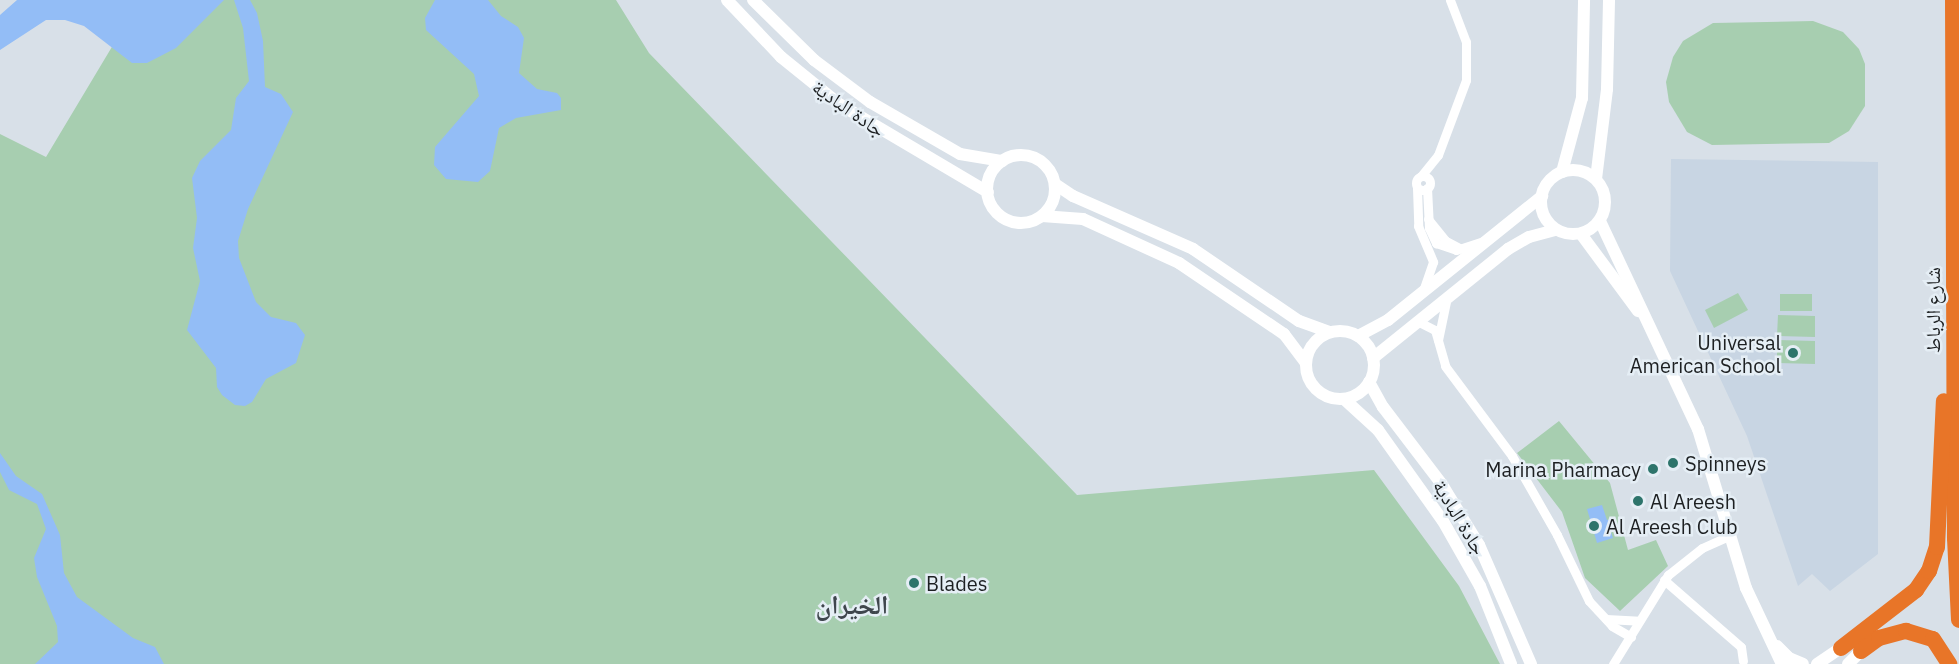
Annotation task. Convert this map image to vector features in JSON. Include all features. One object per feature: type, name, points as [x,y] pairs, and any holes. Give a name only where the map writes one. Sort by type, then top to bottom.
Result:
[{"type":"highway","name":"شارع الرباط","points":[[1953,0],[1953,320],[1959,620]]},
{"type":"highway","points":[[1842,648],[1916,590],[1924,580],[1937,547],[1943,417],[1953,320]]},
{"type":"highway","points":[[1859,658],[1879,638],[1906,630],[1933,639],[1949,664]]},
{"type":"street","name":"جادة البادية","points":[[753,0],[779,28],[832,74],[889,114],[965,156],[1002,161]]},
{"type":"street","points":[[1423,293],[1433,262],[1418,226],[1425,186],[1461,95],[1467,67],[1464,33],[1450,0]]},
{"type":"street","points":[[1562,172],[1582,98],[1584,0]]},
{"type":"street","points":[[1042,216],[1053,199],[1055,184],[1049,170],[1037,158],[1016,155],[1002,161],[989,178],[988,192],[994,209],[1007,219],[1022,222],[1042,216],[1083,219],[1179,263],[1284,334],[1306,363],[1309,378],[1318,391],[1344,399],[1362,391],[1369,382],[1373,358],[1447,297],[1518,243],[1556,230],[1581,234],[1600,221],[1606,204],[1596,179],[1607,89],[1609,0]]},
{"type":"street","name":"جادة البادية","points":[[730,2],[781,57],[839,104],[988,192]]},
{"type":"street","points":[[730,2],[744,3],[762,21],[779,28]]},
{"type":"street","points":[[1425,186],[1416,181],[1438,154]]},
{"type":"street","points":[[1358,336],[1388,320],[1490,240],[1542,196],[1549,181],[1562,172],[1580,170],[1596,179]]},
{"type":"street","points":[[1055,184],[1073,196],[1185,245],[1293,317],[1329,332],[1344,331],[1358,336],[1373,358]]},
{"type":"street","points":[[1425,186],[1430,233],[1440,246],[1461,248],[1490,240]]},
{"type":"street","points":[[1542,196],[1542,212],[1556,230]]},
{"type":"street","points":[[1600,221],[1641,313],[1698,429],[1746,588],[1782,664]]},
{"type":"street","points":[[1581,234],[1633,307],[1641,313]]},
{"type":"street","points":[[1438,340],[1447,297]]},
{"type":"street","points":[[1417,321],[1433,327],[1445,366],[1507,448],[1562,544],[1586,595],[1604,618],[1631,637]]},
{"type":"street","points":[[1306,363],[1315,341],[1329,332]]},
{"type":"street","name":"جادة البادية","points":[[1369,382],[1465,522],[1496,577],[1531,664]]},
{"type":"street","name":"جادة البادية","points":[[1344,399],[1378,430],[1443,521],[1480,586],[1511,664]]},
{"type":"street","points":[[1613,664],[1664,580],[1698,551],[1732,538]]},
{"type":"street","points":[[1664,580],[1741,647],[1743,661]]},
{"type":"street","points":[[1604,618],[1639,621]]},
{"type":"street","points":[[1769,636],[1789,658],[1803,664]]},
{"type":"street","points":[[1817,664],[1842,648]]},
{"type":"street","points":[[1829,664],[1842,648]]},
{"type":"street","points":[[1848,664],[1859,658]]},
{"type":"shaded area","name":"Universal American School","points":[[1671,159],[1878,162],[1878,554],[1830,591],[1812,574],[1798,586],[1747,436],[1670,271]]},
{"type":"green space","points":[[140,0],[616,0],[649,53],[1077,495],[1374,470],[1459,586],[1500,664],[0,664],[0,134],[46,157]]},
{"type":"green space","points":[[1813,21],[1843,32],[1859,49],[1865,64],[1865,106],[1849,131],[1829,143],[1712,145],[1687,132],[1669,102],[1666,82],[1673,57],[1683,41],[1713,23]]},
{"type":"green space","points":[[1738,293],[1748,310],[1714,328],[1705,310]]},
{"type":"green space","points":[[1780,294],[1812,294],[1812,311],[1780,311]]},
{"type":"green space","points":[[1778,315],[1815,316],[1815,337],[1777,336]]},
{"type":"green space","points":[[1777,340],[1815,341],[1815,364],[1777,363]]},
{"type":"green space","name":"Al Areesh Club","points":[[1559,421],[1610,483],[1628,550],[1656,540],[1668,566],[1620,611],[1585,578],[1562,512],[1517,453]]},
{"type":"water","points":[[17,0],[224,0],[176,48],[147,63],[132,63],[84,26],[65,20],[46,20],[0,50],[0,15]]},
{"type":"water","points":[[234,0],[250,0],[257,13],[263,41],[265,87],[281,94],[293,112],[248,209],[238,241],[239,258],[256,302],[271,317],[296,323],[305,335],[296,363],[266,379],[252,402],[245,406],[235,405],[222,395],[217,387],[216,368],[187,330],[200,281],[193,248],[197,218],[192,178],[200,161],[231,130],[236,98],[249,81],[243,28]]},
{"type":"water","points":[[435,0],[488,0],[501,16],[518,27],[524,38],[519,73],[537,89],[557,93],[561,98],[561,110],[516,118],[499,128],[490,171],[478,182],[446,179],[434,165],[435,147],[479,96],[474,74],[426,30],[425,18]]},
{"type":"water","points":[[0,453],[16,476],[42,494],[60,535],[64,573],[77,597],[133,638],[155,647],[164,664],[35,664],[58,642],[57,626],[37,577],[34,558],[46,529],[37,504],[9,490],[0,472]]},
{"type":"water","points":[[1602,505],[1607,520],[1614,519],[1617,530],[1611,532],[1613,538],[1597,543],[1587,509]]},
{"type":"place","name":"Universal American School","points":[[1793,353]]},
{"type":"place","name":"Spinneys","points":[[1673,463]]},
{"type":"place","name":"Marina Pharmacy","points":[[1653,469]]},
{"type":"place","name":"Al Areesh","points":[[1638,501]]},
{"type":"place","name":"Al Areesh Club","points":[[1594,526]]},
{"type":"place","name":"Blades","points":[[914,583]]},
{"type":"district","name":"الخيران","points":[[852,605]]}]
